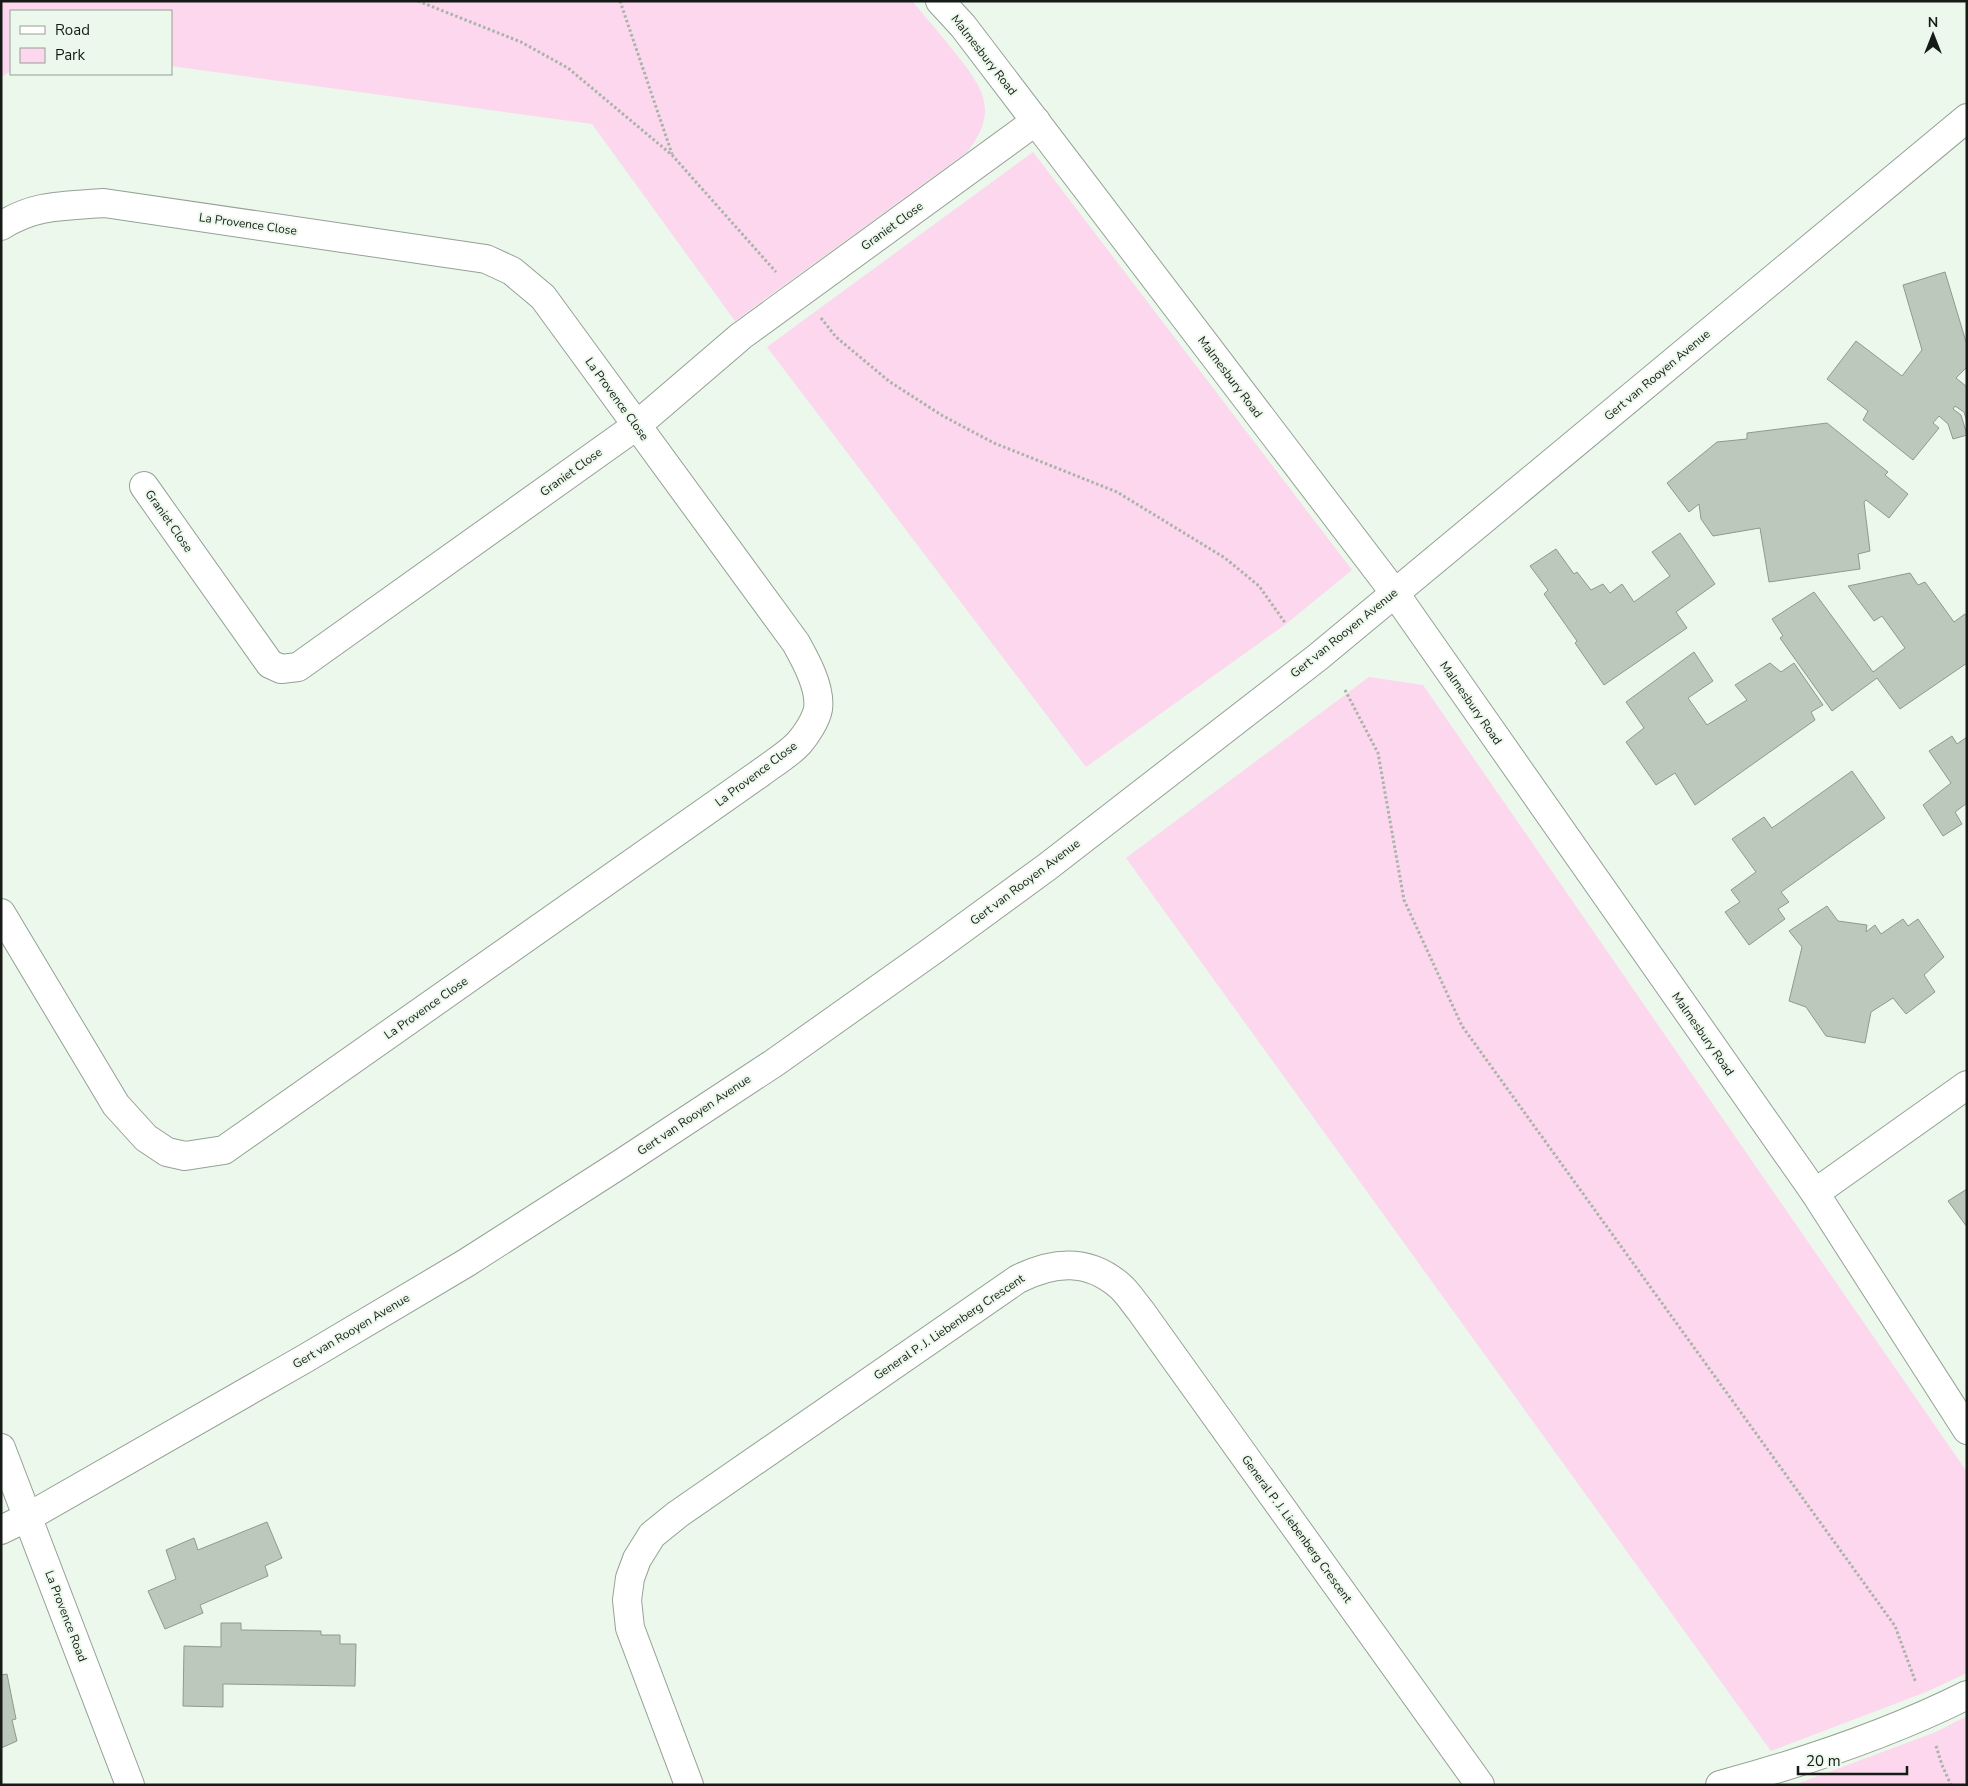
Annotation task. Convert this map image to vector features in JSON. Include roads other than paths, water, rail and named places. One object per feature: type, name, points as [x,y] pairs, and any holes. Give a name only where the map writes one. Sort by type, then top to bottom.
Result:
[{"type":"street","name":"Malmesbury Road","points":[[940,1],[963,26],[1036,121],[1394,592],[1815,1193],[1967,1430]]},
{"type":"street","name":"Gert van Rooyen Avenue","points":[[1,1530],[28,1517],[306,1358],[466,1263],[774,1063],[932,951],[1047,867],[1318,656],[1967,118]]},
{"type":"street","name":"Graniet Close","points":[[144,486],[270,664],[281,669],[298,667],[636,426],[741,336],[1036,121]]},
{"type":"street","name":"La Provence Close","points":[[1,226],[18,216],[47,207],[104,203],[486,260],[512,271],[543,297],[796,643],[809,667],[816,691],[818,709],[811,724],[798,743],[759,774],[224,1150],[185,1156],[166,1152],[146,1138],[116,1105],[1,914]]},
{"type":"street","points":[[1815,1193],[1967,1085]]},
{"type":"street","name":"General P. J. Liebenberg Crescent","points":[[689,1785],[630,1628],[627,1600],[630,1578],[637,1559],[652,1535],[678,1514],[1018,1279],[1038,1269],[1067,1264],[1086,1267],[1105,1274],[1122,1288],[1140,1310],[1480,1785]]},
{"type":"street","name":"La Provence Road","points":[[1,1448],[130,1785]]},
{"type":"street","points":[[1720,1785],[1792,1765],[1928,1715],[1967,1695]]}]
